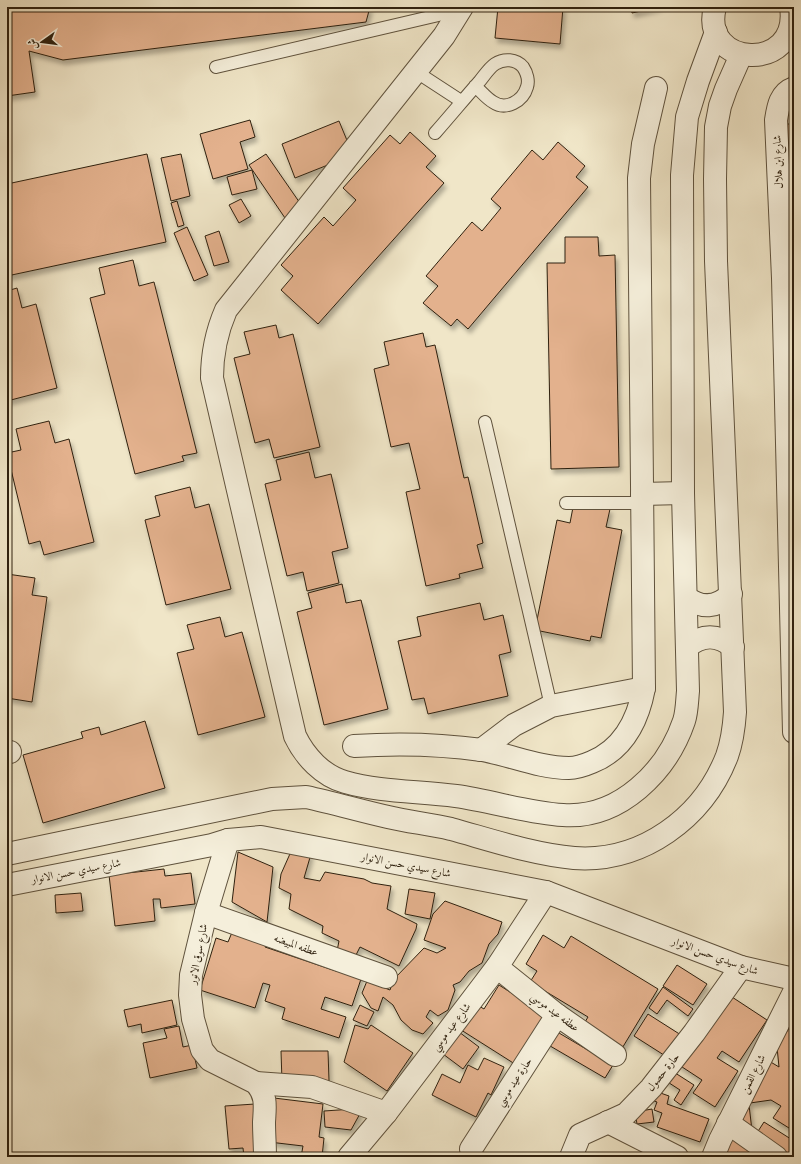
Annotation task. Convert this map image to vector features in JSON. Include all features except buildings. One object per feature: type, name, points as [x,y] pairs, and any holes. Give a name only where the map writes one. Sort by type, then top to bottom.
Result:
[{"type":"street","points":[[715,7],[714,22],[716,32],[722,42],[730,50],[741,55],[762,56],[794,54]]},
{"type":"street","points":[[762,56],[776,48],[787,36],[791,26],[791,7]]},
{"type":"street","points":[[462,8],[415,71],[226,310],[217,331],[212,354],[212,378],[216,401],[295,736],[309,759],[322,770],[344,782],[380,788],[455,796],[564,816],[585,814],[605,808],[638,789],[651,778],[671,751],[684,719],[688,691],[688,647],[683,493],[681,235],[684,144],[687,117],[692,98],[716,32]]},
{"type":"street","points":[[7,854],[286,797],[306,797],[389,818],[449,828],[553,855],[597,858],[619,854],[640,847],[659,838],[677,826],[698,805],[719,775],[727,755],[733,734],[735,712],[716,261],[715,179],[716,127],[726,89],[741,55]]},
{"type":"street","points":[[354,746],[410,744],[481,750],[552,766],[570,768],[584,765],[611,752],[630,730],[636,717],[644,688],[639,178],[643,144],[656,88]]},
{"type":"street","name":"شارع ابن هلال","points":[[794,88],[782,96],[776,120],[790,440],[794,732]]},
{"type":"street","points":[[642,498],[683,493]]},
{"type":"street","points":[[686,597],[693,602],[709,606],[717,604],[731,594]]},
{"type":"street","points":[[688,647],[702,638],[710,637],[722,640],[733,647]]},
{"type":"street","points":[[481,750],[514,725],[551,706],[644,688]]},
{"type":"street","points":[[339,806],[344,782]]},
{"type":"street","name":"شارع سيدي حسن الانوار","points":[[7,885],[212,845],[228,840],[261,837],[546,892],[741,967],[794,979]]},
{"type":"street","name":"شارع سوق الانور","points":[[228,840],[206,913],[191,975],[190,995],[198,1038],[202,1050],[210,1060],[256,1083]]},
{"type":"street","name":"شارع عيد موسي","points":[[349,1157],[386,1112],[497,967],[546,892]]},
{"type":"street","name":"عطفه المبيضه","points":[[206,913],[386,977]]},
{"type":"street","name":"عطفه عيد موسي","points":[[497,967],[557,1015],[615,1055]]},
{"type":"street","name":"حارة حصول","points":[[571,1157],[580,1135],[626,1114],[651,1088],[694,1033],[741,967]]},
{"type":"street","name":"شارع القمن","points":[[713,1157],[728,1123],[794,992]]},
{"type":"street","name":"حارة عيد موسي","points":[[471,1149],[557,1015]]},
{"type":"street","points":[[256,1083],[312,1087],[386,1112]]},
{"type":"street","points":[[256,1083],[262,1090],[266,1105],[264,1121],[265,1157]]},
{"type":"street","points":[[608,1122],[677,1157]]},
{"type":"street","points":[[728,1123],[776,1157]]},
{"type":"lane","points":[[216,67],[462,8]]},
{"type":"lane","points":[[415,71],[461,101]]},
{"type":"lane","points":[[435,133],[475,86]]},
{"type":"lane","points":[[485,422],[551,706]]},
{"type":"lane","points":[[566,504],[642,498]]}]
